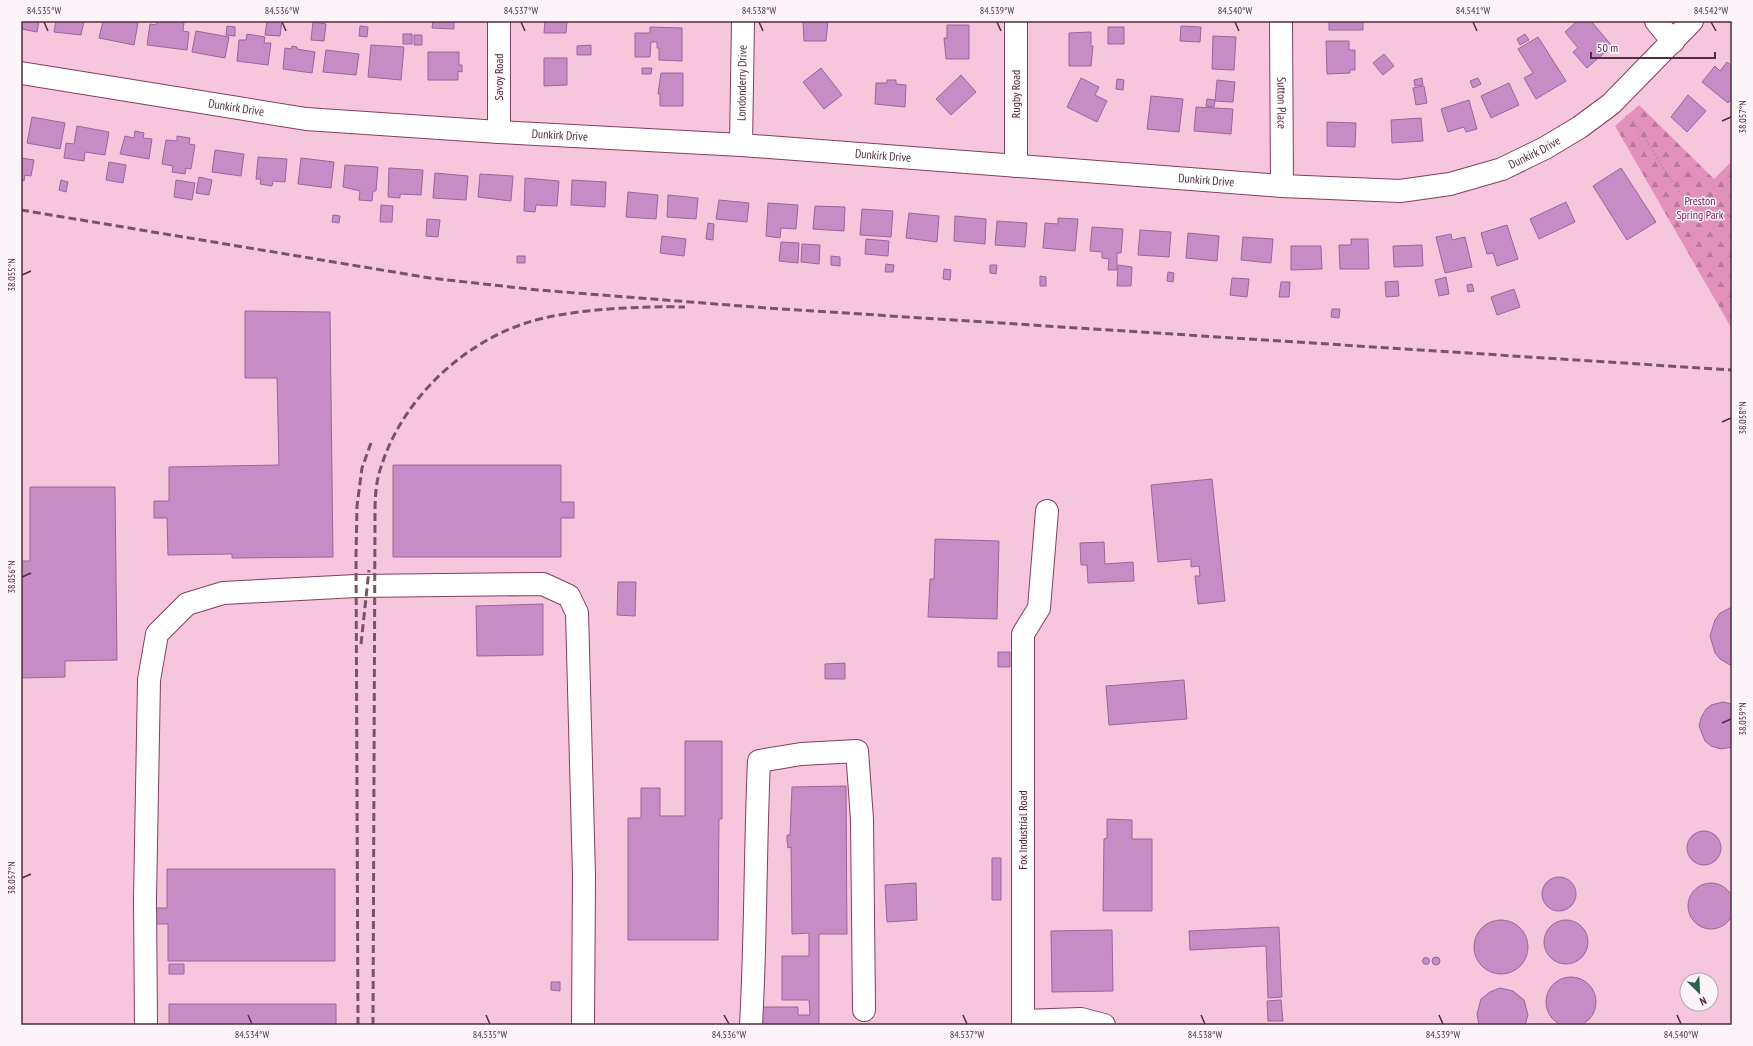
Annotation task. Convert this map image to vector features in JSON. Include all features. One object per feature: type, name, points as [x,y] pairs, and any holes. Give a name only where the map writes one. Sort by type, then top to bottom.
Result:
[{"type":"street","name":"Savoy Road","points":[[499,21],[499,132]]},
{"type":"street","name":"Londonderry Drive","points":[[741,145],[743,21]]},
{"type":"street","name":"Rugby Road","points":[[1016,21],[1016,166]]},
{"type":"street","name":"Sutton Place","points":[[1281,21],[1282,186]]},
{"type":"street","points":[[1656,21],[1673,42]]},
{"type":"street","name":"Dunkirk Drive","points":[[21,73],[306,118],[499,132],[741,145],[1282,186],[1400,191],[1450,184],[1502,169],[1545,148],[1580,127],[1610,104],[1673,42],[1692,21]]},
{"type":"street","name":"Fox Industrial Road","points":[[1023,1023],[1023,634],[1039,608],[1047,511]]},
{"type":"street","points":[[146,1025],[145,899],[149,680],[157,634],[187,604],[223,592],[356,586],[504,584],[543,584],[570,596],[577,613],[584,875],[583,1025]]},
{"type":"street","points":[[751,1025],[755,955],[755,837],[759,761],[801,754],[856,751],[862,819],[864,1010]]},
{"type":"street","points":[[1023,1023],[1081,1019],[1104,1025]]},
{"type":"path","points":[[1610,104],[1635,123],[1678,191],[1694,203],[1716,207],[1732,217]]},
{"type":"green space","name":"Preston Spring Park","points":[[1639,105],[1714,179],[1732,161],[1732,329],[1615,126]]},
{"type":"building","points":[[21,21],[39,21],[37,32],[21,29]]},
{"type":"building","points":[[56,21],[84,21],[81,35],[54,32]]},
{"type":"building","points":[[103,21],[125,21],[138,23],[134,45],[99,38]]},
{"type":"building","points":[[157,21],[184,22],[183,31],[189,32],[187,50],[147,45],[150,24],[156,25]]},
{"type":"building","points":[[267,21],[282,21],[280,36],[265,35]]},
{"type":"building","points":[[433,21],[454,21],[454,29],[432,28]]},
{"type":"building","points":[[545,21],[567,21],[566,33],[544,33]]},
{"type":"building","points":[[803,21],[828,21],[826,41],[804,41]]},
{"type":"building","points":[[1329,21],[1363,21],[1363,30],[1329,30]]},
{"type":"building","points":[[1577,21],[1591,21],[1612,46],[1587,68],[1573,52],[1578,48],[1565,32]]},
{"type":"building","points":[[313,22],[326,24],[324,41],[311,40]]},
{"type":"building","points":[[947,25],[969,25],[969,59],[946,59],[944,38],[947,38]]},
{"type":"building","points":[[227,26],[235,27],[235,36],[226,35]]},
{"type":"building","points":[[360,26],[368,27],[367,37],[359,36]]},
{"type":"building","points":[[1181,26],[1201,27],[1200,42],[1180,41]]},
{"type":"building","points":[[650,27],[682,28],[682,61],[659,60],[659,48],[657,48],[657,42],[651,42],[650,57],[635,57],[635,33],[650,33]]},
{"type":"building","points":[[1108,27],[1124,27],[1124,44],[1108,44]]},
{"type":"building","points":[[196,31],[229,37],[225,58],[192,52]]},
{"type":"building","points":[[1091,32],[1091,46],[1093,46],[1091,66],[1069,66],[1069,33]]},
{"type":"building","points":[[247,34],[265,37],[264,43],[271,43],[268,65],[237,61],[239,40],[246,40]]},
{"type":"building","points":[[403,34],[412,34],[412,44],[403,44]]},
{"type":"building","points":[[1525,34],[1529,40],[1520,45],[1517,39]]},
{"type":"building","points":[[414,35],[422,35],[422,45],[414,45]]},
{"type":"building","points":[[1213,36],[1236,37],[1234,70],[1212,69]]},
{"type":"building","points":[[1538,37],[1566,81],[1536,99],[1524,78],[1533,73],[1518,49]]},
{"type":"building","points":[[1326,41],[1349,41],[1349,50],[1355,50],[1355,70],[1350,70],[1350,73],[1327,74]]},
{"type":"building","points":[[371,45],[404,47],[401,80],[368,77]]},
{"type":"building","points":[[591,45],[591,55],[577,55],[577,46]]},
{"type":"building","points":[[292,46],[297,47],[297,49],[315,52],[312,73],[283,69],[285,48],[291,49]]},
{"type":"building","points":[[326,50],[359,54],[356,75],[323,72]]},
{"type":"building","points":[[428,52],[459,52],[459,65],[462,65],[462,72],[458,71],[458,80],[428,80]]},
{"type":"building","points":[[1384,54],[1394,66],[1383,75],[1373,63]]},
{"type":"building","points":[[544,58],[567,58],[567,85],[544,86]]},
{"type":"building","points":[[1727,62],[1732,66],[1732,98],[1728,103],[1702,82],[1715,66],[1720,71]]},
{"type":"building","points":[[642,68],[652,68],[651,74],[642,74]]},
{"type":"building","points":[[821,68],[842,95],[824,109],[803,82]]},
{"type":"building","points":[[661,73],[683,73],[683,106],[660,106],[660,94],[658,94]]},
{"type":"building","points":[[961,75],[976,92],[951,115],[936,99]]},
{"type":"building","points":[[1081,78],[1099,87],[1095,95],[1107,101],[1097,122],[1067,107]]},
{"type":"building","points":[[1422,78],[1423,85],[1415,86],[1414,80]]},
{"type":"building","points":[[1478,78],[1481,84],[1473,88],[1470,81]]},
{"type":"building","points":[[1117,79],[1124,80],[1123,90],[1116,89]]},
{"type":"building","points":[[887,80],[896,80],[896,84],[906,85],[905,107],[875,104],[876,83],[887,83]]},
{"type":"building","points":[[1217,80],[1235,82],[1233,102],[1215,101]]},
{"type":"building","points":[[1509,83],[1519,105],[1491,118],[1481,96]]},
{"type":"building","points":[[1424,86],[1427,103],[1416,105],[1413,88]]},
{"type":"building","points":[[1688,95],[1706,111],[1687,132],[1671,117]]},
{"type":"building","points":[[1151,96],[1183,99],[1179,132],[1147,129]]},
{"type":"building","points":[[1207,99],[1215,100],[1214,107],[1206,106]]},
{"type":"building","points":[[1469,100],[1477,129],[1466,132],[1464,127],[1448,132],[1441,109]]},
{"type":"building","points":[[1196,107],[1233,109],[1231,134],[1194,131]]},
{"type":"building","points":[[32,117],[65,123],[60,149],[27,143]]},
{"type":"building","points":[[1421,118],[1423,141],[1392,143],[1391,120]]},
{"type":"building","points":[[1327,122],[1356,123],[1355,147],[1327,146]]},
{"type":"building","points":[[77,126],[109,132],[105,155],[85,152],[84,161],[64,158],[66,143],[74,144]]},
{"type":"building","points":[[135,131],[144,133],[143,138],[152,139],[149,159],[120,154],[125,136],[134,138]]},
{"type":"building","points":[[177,136],[190,138],[189,144],[195,145],[191,169],[186,168],[185,174],[172,172],[173,166],[162,164],[166,140],[177,141]]},
{"type":"building","points":[[215,150],[244,154],[241,176],[212,172]]},
{"type":"building","points":[[258,157],[287,159],[285,182],[273,181],[272,186],[260,184],[261,179],[256,179]]},
{"type":"building","points":[[21,158],[34,160],[31,176],[25,175],[24,181],[21,180]]},
{"type":"building","points":[[301,158],[334,162],[331,188],[298,184]]},
{"type":"building","points":[[109,162],[126,165],[123,183],[106,180]]},
{"type":"building","points":[[345,165],[378,167],[376,191],[373,191],[372,201],[359,200],[360,191],[343,187]]},
{"type":"building","points":[[389,168],[423,170],[421,195],[400,194],[400,198],[388,197]]},
{"type":"building","points":[[1621,168],[1656,222],[1627,240],[1593,186]]},
{"type":"building","points":[[435,173],[468,176],[466,200],[433,198]]},
{"type":"building","points":[[480,174],[513,176],[511,201],[478,197]]},
{"type":"building","points":[[199,177],[212,180],[209,195],[196,193]]},
{"type":"building","points":[[525,178],[559,181],[557,206],[536,205],[535,212],[524,211]]},
{"type":"building","points":[[61,180],[68,182],[66,192],[59,190]]},
{"type":"building","points":[[176,180],[195,183],[192,200],[174,197]]},
{"type":"building","points":[[572,180],[606,182],[605,207],[571,205]]},
{"type":"building","points":[[628,192],[658,195],[656,219],[626,217]]},
{"type":"building","points":[[668,195],[698,198],[696,219],[667,217]]},
{"type":"building","points":[[719,200],[749,203],[747,222],[716,219]]},
{"type":"building","points":[[1566,202],[1575,222],[1539,239],[1530,219]]},
{"type":"building","points":[[768,203],[798,205],[796,229],[781,228],[780,238],[766,236]]},
{"type":"building","points":[[381,205],[393,206],[392,222],[380,222]]},
{"type":"building","points":[[815,206],[845,207],[844,231],[813,229]]},
{"type":"building","points":[[862,209],[893,211],[891,237],[860,235]]},
{"type":"building","points":[[909,213],[939,216],[937,242],[906,238]]},
{"type":"building","points":[[333,215],[340,216],[339,223],[332,222]]},
{"type":"building","points":[[955,216],[986,219],[985,244],[954,241]]},
{"type":"building","points":[[1058,218],[1078,219],[1075,251],[1043,248],[1045,223],[1058,224]]},
{"type":"building","points":[[427,219],[440,220],[438,237],[426,236]]},
{"type":"building","points":[[997,221],[1027,223],[1025,247],[995,245]]},
{"type":"building","points":[[708,223],[714,224],[713,240],[706,239]]},
{"type":"building","points":[[1507,225],[1518,259],[1497,266],[1493,253],[1487,254],[1481,233]]},
{"type":"building","points":[[1092,227],[1123,229],[1121,253],[1117,253],[1117,270],[1108,270],[1109,259],[1102,258],[1102,252],[1090,251]]},
{"type":"building","points":[[1140,230],[1171,232],[1169,257],[1138,255]]},
{"type":"building","points":[[1188,233],[1219,236],[1217,261],[1186,258]]},
{"type":"building","points":[[1451,234],[1452,240],[1465,237],[1472,267],[1445,273],[1436,237]]},
{"type":"building","points":[[662,236],[686,239],[684,256],[660,253]]},
{"type":"building","points":[[1243,237],[1273,239],[1271,263],[1241,260]]},
{"type":"building","points":[[866,239],[889,241],[888,256],[865,254]]},
{"type":"building","points":[[1351,239],[1368,239],[1369,269],[1340,269],[1339,245],[1351,245]]},
{"type":"building","points":[[781,242],[799,243],[798,263],[779,261]]},
{"type":"building","points":[[802,244],[820,245],[819,264],[801,262]]},
{"type":"building","points":[[1422,245],[1423,266],[1394,267],[1393,246]]},
{"type":"building","points":[[1291,246],[1321,246],[1322,269],[1291,270]]},
{"type":"building","points":[[517,256],[525,256],[525,263],[517,263]]},
{"type":"building","points":[[831,256],[840,257],[840,266],[831,265]]},
{"type":"building","points":[[886,264],[894,265],[893,272],[885,272]]},
{"type":"building","points":[[990,265],[997,265],[996,274],[990,273]]},
{"type":"building","points":[[1118,265],[1132,267],[1131,286],[1117,286]]},
{"type":"building","points":[[944,269],[951,270],[950,280],[943,279]]},
{"type":"building","points":[[1168,272],[1174,273],[1173,282],[1167,281]]},
{"type":"building","points":[[1040,276],[1046,277],[1046,286],[1040,286]]},
{"type":"building","points":[[1446,277],[1449,294],[1439,296],[1435,280]]},
{"type":"building","points":[[1232,278],[1249,279],[1247,297],[1230,295]]},
{"type":"building","points":[[1398,281],[1399,296],[1386,297],[1385,282]]},
{"type":"building","points":[[1281,282],[1290,282],[1289,297],[1279,297]]},
{"type":"building","points":[[1472,284],[1474,291],[1468,292],[1467,285]]},
{"type":"building","points":[[1514,289],[1520,307],[1497,315],[1491,297]]},
{"type":"building","points":[[1332,309],[1340,309],[1339,318],[1331,317]]},
{"type":"building","points":[[245,311],[330,312],[333,557],[232,558],[232,554],[168,555],[167,518],[154,518],[154,501],[169,501],[169,467],[279,465],[277,378],[245,378]]},
{"type":"building","points":[[393,465],[561,465],[561,502],[574,502],[574,518],[561,518],[561,557],[393,557]]},
{"type":"building","points":[[1212,479],[1225,601],[1198,604],[1195,576],[1200,576],[1199,566],[1191,567],[1191,559],[1158,562],[1151,485]]},
{"type":"building","points":[[30,487],[115,487],[117,660],[65,661],[65,677],[21,678],[21,561],[30,561]]},
{"type":"building","points":[[935,539],[999,541],[997,619],[928,617],[930,579],[934,579]]},
{"type":"building","points":[[1104,542],[1105,564],[1133,562],[1134,581],[1088,583],[1087,565],[1081,565],[1080,543]]},
{"type":"building","points":[[618,582],[636,582],[635,616],[617,615]]},
{"type":"building","points":[[543,604],[543,655],[477,656],[476,606]]},
{"type":"building","points":[[1732,607],[1732,666],[1720,659],[1715,653],[1710,636],[1715,620],[1720,613]]},
{"type":"building","points":[[998,652],[1010,652],[1010,667],[998,667]]},
{"type":"building","points":[[845,663],[845,679],[825,679],[825,664]]},
{"type":"building","points":[[1184,680],[1187,719],[1109,725],[1106,686]]},
{"type":"building","points":[[1723,702],[1732,704],[1732,747],[1721,749],[1711,746],[1705,741],[1699,726],[1706,709],[1711,705]]},
{"type":"building","points":[[685,741],[722,741],[722,819],[719,819],[718,940],[628,940],[628,818],[641,818],[641,788],[660,788],[660,816],[685,816]]},
{"type":"building","points":[[846,786],[847,934],[819,934],[819,1025],[762,1025],[762,1007],[798,1007],[798,1015],[810,1015],[809,1000],[782,1000],[782,956],[809,956],[809,933],[792,934],[791,847],[788,848],[787,835],[790,835],[792,787]]},
{"type":"building","points":[[1107,819],[1132,820],[1132,839],[1152,839],[1152,911],[1103,911],[1104,839],[1107,838]]},
{"type":"building","points":[[1701,831],[1707,831],[1711,832],[1718,838],[1721,848],[1720,855],[1714,862],[1707,865],[1701,865],[1697,864],[1690,858],[1687,851],[1687,845],[1688,841],[1694,834]]},
{"type":"building","points":[[992,858],[1001,858],[1001,900],[992,900]]},
{"type":"building","points":[[167,869],[335,869],[335,961],[168,961],[168,924],[155,924],[155,908],[167,908]]},
{"type":"building","points":[[1556,877],[1562,877],[1566,878],[1573,884],[1576,894],[1575,901],[1569,908],[1562,911],[1556,911],[1552,910],[1545,904],[1542,897],[1542,891],[1543,887],[1549,880]]},
{"type":"building","points":[[916,883],[917,920],[887,922],[885,885]]},
{"type":"building","points":[[1706,883],[1716,883],[1728,889],[1733,897],[1733,915],[1728,923],[1720,928],[1706,929],[1698,926],[1691,919],[1688,911],[1688,901],[1691,893],[1698,886]]},
{"type":"building","points":[[1501,920],[1511,922],[1520,928],[1526,937],[1528,947],[1526,957],[1520,966],[1511,972],[1501,974],[1491,972],[1482,966],[1476,957],[1474,947],[1476,937],[1482,928],[1491,922]]},
{"type":"building","points":[[1566,920],[1578,924],[1584,930],[1588,942],[1584,954],[1578,960],[1566,964],[1554,960],[1548,954],[1544,942],[1548,930],[1554,924]]},
{"type":"building","points":[[1279,927],[1282,997],[1268,998],[1266,946],[1190,950],[1189,931]]},
{"type":"building","points":[[1112,930],[1113,991],[1052,992],[1051,931]]},
{"type":"building","points":[[1426,957],[1429,958],[1429,964],[1426,965],[1423,964],[1422,961],[1423,958]]},
{"type":"building","points":[[1436,957],[1439,958],[1439,964],[1436,965],[1433,964],[1432,961],[1433,958]]},
{"type":"building","points":[[169,964],[184,964],[184,974],[169,974]]},
{"type":"building","points":[[1566,977],[1576,977],[1589,984],[1596,997],[1596,1007],[1589,1020],[1576,1027],[1566,1027],[1557,1023],[1550,1016],[1546,1007],[1546,997],[1550,988],[1557,981]]},
{"type":"building","points":[[551,982],[560,982],[560,991],[551,990]]},
{"type":"building","points":[[1500,988],[1513,991],[1524,1000],[1528,1015],[1525,1025],[1479,1025],[1477,1014],[1481,999],[1490,992]]},
{"type":"building","points":[[1281,1000],[1283,1021],[1268,1021],[1267,1001]]},
{"type":"building","points":[[169,1004],[336,1004],[336,1025],[169,1025]]},
{"type":"railway","points":[[21,210],[430,278],[538,290],[767,308],[1732,370]]},
{"type":"railway","points":[[373,1025],[375,506],[378,476],[392,440],[404,418],[438,377],[457,360],[502,332],[526,323],[562,314],[604,309],[685,307]]},
{"type":"railway","points":[[358,1025],[357,506],[362,468],[372,440]]},
{"type":"railway","points":[[361,644],[369,570]]}]
